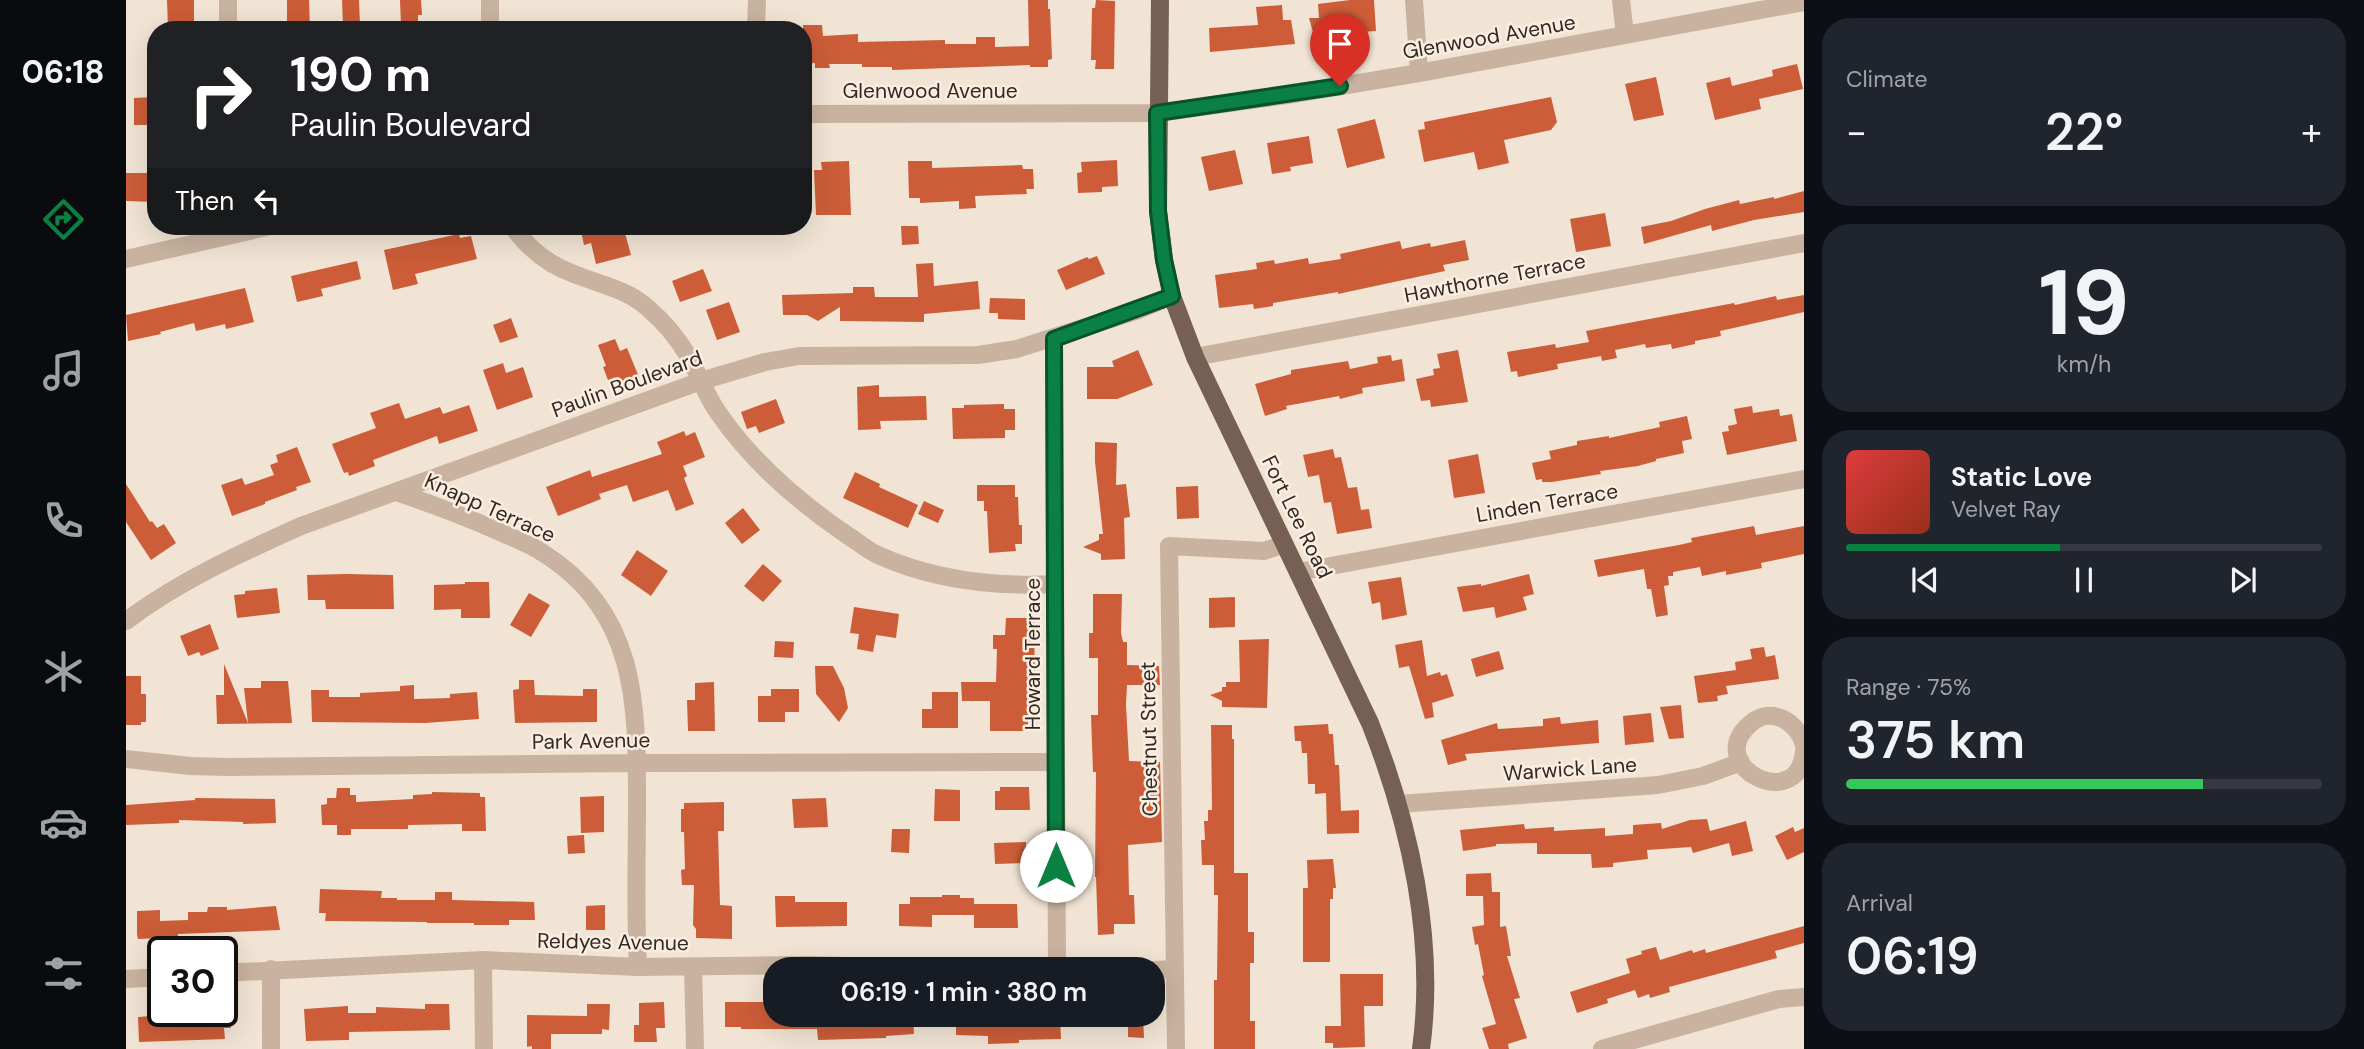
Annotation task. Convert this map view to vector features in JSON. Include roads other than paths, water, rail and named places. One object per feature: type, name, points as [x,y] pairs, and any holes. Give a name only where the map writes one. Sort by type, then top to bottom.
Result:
[{"type":"main road","name":"Fort Lee Road","points":[[1160,0],[1158,211],[1172,296],[1195,357],[1370,723],[1399,804],[1411,858],[1425,965],[1421,1049]]},
{"type":"street","points":[[228,0],[228,21]]},
{"type":"street","points":[[490,0],[490,21]]},
{"type":"street","points":[[756,21],[757,0]]},
{"type":"street","points":[[1414,0],[1419,73]]},
{"type":"street","points":[[1621,0],[1625,35]]},
{"type":"street","name":"Glenwood Avenue","points":[[812,114],[1157,113],[1419,73],[1804,2]]},
{"type":"street","points":[[126,260],[213,235]]},
{"type":"street","points":[[519,235],[543,259],[572,274],[609,285],[637,298],[660,319],[687,354],[717,411],[776,480],[804,504],[877,554],[919,570],[957,579],[996,584],[1055,584]]},
{"type":"street","name":"Hawthorne Terrace","points":[[1195,357],[1804,243]]},
{"type":"street","name":"Paulin Boulevard","points":[[127,618],[182,585],[301,526],[701,381],[765,362],[799,356],[978,355],[1017,349],[1054,339],[1172,296]]},
{"type":"street","name":"Howard Terrace","points":[[1054,339],[1057,957]]},
{"type":"street","name":"Linden Terrace","points":[[1298,572],[1804,479]]},
{"type":"street","name":"Knapp Terrace","points":[[396,492],[449,510],[530,545],[568,570],[604,612],[628,667],[633,696],[638,763],[638,967]]},
{"type":"street","name":"Chestnut Street","points":[[1175,1049],[1169,546],[1264,551],[1284,544]]},
{"type":"street","points":[[1804,745],[1796,727],[1786,720],[1775,716],[1763,717],[1753,721],[1745,729],[1739,740],[1738,751],[1746,771],[1754,778],[1774,782],[1793,774],[1800,766],[1804,751]]},
{"type":"street","name":"Park Avenue","points":[[126,759],[226,767],[1056,762]]},
{"type":"street","name":"Warwick Lane","points":[[1399,804],[1658,785],[1703,776],[1741,762]]},
{"type":"street","points":[[483,960],[484,1049]]},
{"type":"street","name":"Reldyes Avenue","points":[[238,971],[483,960],[638,967],[763,966]]},
{"type":"street","points":[[692,967],[695,1049]]},
{"type":"street","points":[[271,969],[271,1049]]},
{"type":"street","points":[[1165,970],[1174,970]]},
{"type":"street","points":[[126,979],[147,978]]},
{"type":"street","points":[[1602,1049],[1779,999],[1804,997]]}]
